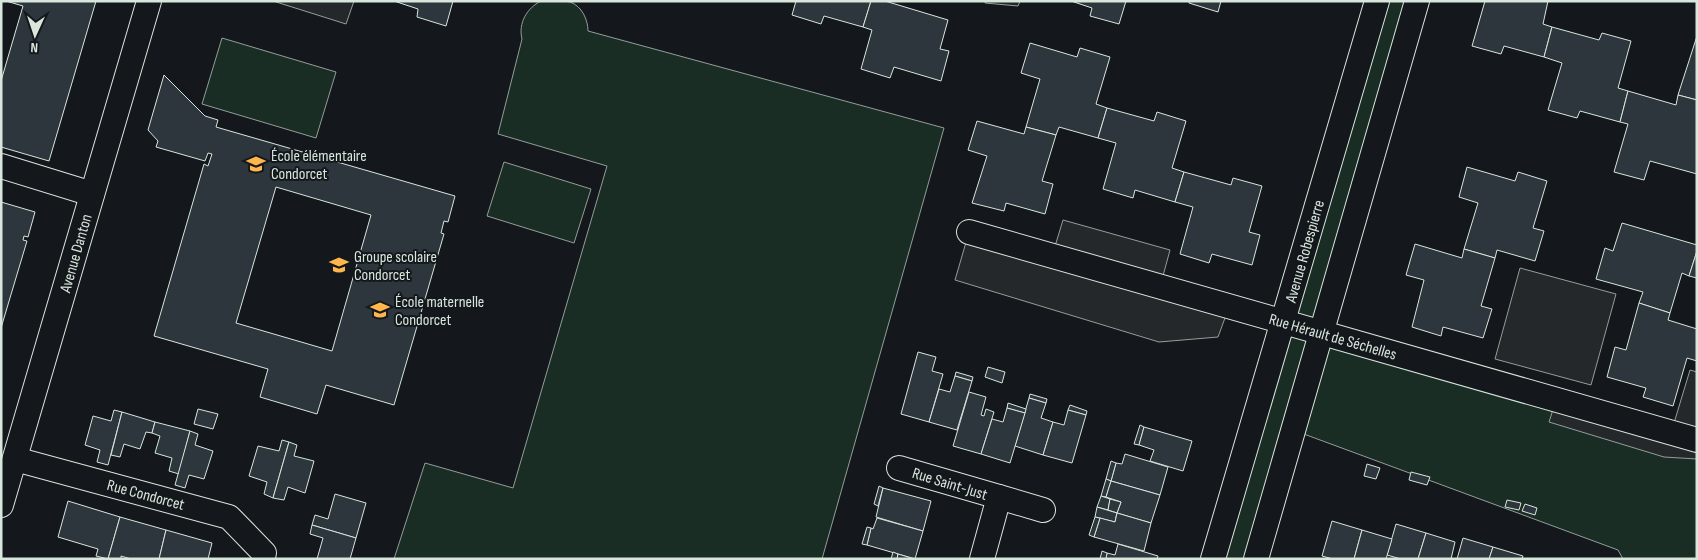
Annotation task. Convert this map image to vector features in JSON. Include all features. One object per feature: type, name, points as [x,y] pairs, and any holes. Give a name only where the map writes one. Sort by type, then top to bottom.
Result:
[{"type":"street","name":"Avenue Danton","points":[[1,505],[149,1]]},
{"type":"street","name":"Avenue Robespierre","points":[[1213,559],[1377,1]]},
{"type":"street","points":[[1256,559],[1417,1]]},
{"type":"street","points":[[1,166],[92,194]]},
{"type":"street","name":"Rue Hérault de Séchelles","points":[[969,232],[1697,440]]},
{"type":"street","name":"Rue Condorcet","points":[[15,459],[230,517],[264,553]]},
{"type":"street","name":"Rue Saint-Just","points":[[899,468],[999,498],[982,559]]},
{"type":"street","points":[[999,498],[1043,510]]},
{"type":"green space","points":[[541,1],[563,1],[574,4],[584,14],[588,31],[944,128],[822,559],[394,559],[425,463],[513,488],[607,166],[498,134],[522,39],[521,27],[528,12]]},
{"type":"green space","points":[[1377,1],[1417,1],[1319,340],[1697,440],[1697,559],[1623,559],[1618,550],[1293,430],[1256,559],[1213,559]]},
{"type":"green space","points":[[222,38],[336,72],[316,138],[202,104]]},
{"type":"green space","points":[[504,162],[591,189],[574,243],[487,216]]},
{"type":"shaded area","points":[[273,1],[354,1],[346,24]]},
{"type":"shaded area","points":[[985,1],[1020,1],[1018,6],[985,3]]},
{"type":"shaded area","points":[[1063,220],[1170,250],[1160,287],[1229,307],[1218,337],[1159,342],[955,280],[969,232],[1052,256]]},
{"type":"shaded area","points":[[1520,268],[1616,294],[1591,385],[1495,359]]},
{"type":"shaded area","points":[[1690,370],[1697,372],[1697,459],[1664,457],[1549,422],[1556,400],[1671,433]]},
{"type":"building","points":[[6,1],[96,1],[49,161],[1,147],[1,81],[23,6]]},
{"type":"building","points":[[394,1],[453,1],[446,26],[417,17],[418,9]]},
{"type":"building","points":[[796,1],[871,1],[863,27],[824,16],[821,24],[792,15]]},
{"type":"building","points":[[871,1],[885,1],[948,20],[940,49],[949,51],[941,81],[894,67],[890,78],[861,69],[872,30],[863,27]]},
{"type":"building","points":[[1071,1],[1126,1],[1119,24],[1090,16],[1092,8]]},
{"type":"building","points":[[1189,1],[1221,1],[1218,12],[1189,3]]},
{"type":"building","points":[[1485,1],[1548,1],[1543,24],[1552,27],[1544,57],[1504,46],[1501,54],[1472,46]]},
{"type":"building","points":[[1552,27],[1599,40],[1602,33],[1631,41],[1618,88],[1628,91],[1620,122],[1580,111],[1577,118],[1548,110],[1562,63],[1544,57]]},
{"type":"building","points":[[1697,36],[1697,100],[1678,95]]},
{"type":"building","points":[[1030,43],[1077,57],[1080,48],[1110,57],[1096,104],[1107,108],[1098,138],[1059,127],[1056,135],[1026,127],[1040,79],[1021,73]]},
{"type":"building","points":[[164,75],[205,116],[218,120],[216,127],[455,196],[448,222],[444,221],[441,233],[444,234],[394,405],[326,385],[317,414],[260,397],[268,369],[154,336],[204,164],[208,166],[212,154],[208,153],[205,161],[156,147],[158,141],[148,130]],"holes":[[[276,187],[371,215],[332,351],[236,323]]]},
{"type":"building","points":[[1628,91],[1676,105],[1678,95],[1697,100],[1697,174],[1650,161],[1644,180],[1614,172],[1628,124],[1620,122]]},
{"type":"building","points":[[1107,108],[1154,121],[1157,112],[1186,121],[1172,168],[1184,172],[1175,202],[1135,190],[1133,198],[1103,189],[1116,143],[1098,138]]},
{"type":"building","points":[[977,121],[1024,134],[1026,127],[1056,135],[1042,181],[1053,184],[1045,214],[1006,203],[1004,211],[972,203],[987,156],[968,150]]},
{"type":"building","points":[[1467,167],[1515,181],[1518,172],[1547,181],[1533,228],[1544,231],[1535,261],[1497,250],[1495,258],[1464,249],[1478,203],[1459,197]]},
{"type":"building","points":[[1184,172],[1231,185],[1233,178],[1262,186],[1249,232],[1260,235],[1252,265],[1212,254],[1209,263],[1180,254],[1193,207],[1175,202]]},
{"type":"building","points":[[1,202],[35,212],[28,237],[24,236],[23,240],[27,241],[1,328]]},
{"type":"building","points":[[1622,223],[1697,245],[1689,276],[1682,273],[1670,313],[1639,303],[1643,292],[1596,279],[1605,248],[1613,251]]},
{"type":"building","points":[[1415,244],[1462,258],[1464,249],[1495,258],[1481,306],[1492,309],[1483,338],[1443,327],[1441,336],[1412,327],[1424,280],[1406,275]]},
{"type":"building","points":[[1697,251],[1697,278],[1689,276]]},
{"type":"building","points":[[1639,303],[1670,313],[1668,320],[1697,329],[1697,361],[1687,358],[1673,406],[1643,397],[1646,388],[1607,377],[1615,347],[1626,350]]},
{"type":"building","points":[[918,352],[936,357],[932,371],[943,374],[929,422],[901,414]]},
{"type":"building","points":[[988,367],[1005,372],[1002,383],[985,377]]},
{"type":"building","points":[[956,372],[973,377],[972,381],[955,376]]},
{"type":"building","points":[[955,376],[972,381],[957,430],[929,422],[939,389],[950,392]]},
{"type":"building","points":[[969,392],[986,397],[981,415],[984,416],[986,409],[994,412],[981,454],[953,446]]},
{"type":"building","points":[[1030,394],[1047,399],[1046,403],[1029,398]]},
{"type":"building","points":[[1029,398],[1046,403],[1041,418],[1053,422],[1043,455],[1015,446]]},
{"type":"building","points":[[1008,403],[1026,409],[1025,413],[1007,408]]},
{"type":"building","points":[[1070,405],[1087,411],[1086,415],[1068,410]]},
{"type":"building","points":[[1007,408],[1025,413],[1010,463],[981,454],[992,419],[1003,422]]},
{"type":"building","points":[[198,409],[218,414],[213,429],[194,424]]},
{"type":"building","points":[[114,410],[122,412],[108,465],[97,462],[100,450],[85,445],[93,416],[111,421]]},
{"type":"building","points":[[1068,410],[1086,415],[1072,463],[1043,455],[1053,422],[1064,425]]},
{"type":"building","points":[[122,412],[155,422],[152,433],[146,432],[140,449],[124,444],[120,457],[111,455]]},
{"type":"building","points":[[155,422],[190,431],[179,474],[169,471],[172,458],[155,453],[160,436],[152,433]]},
{"type":"building","points":[[1140,425],[1144,427],[1139,445],[1134,444]]},
{"type":"building","points":[[1144,427],[1192,441],[1183,471],[1150,461],[1154,450],[1139,445]]},
{"type":"building","points":[[190,431],[198,434],[195,445],[213,451],[204,479],[189,475],[185,488],[175,485]]},
{"type":"building","points":[[282,440],[289,442],[273,498],[264,494],[267,482],[249,476],[258,446],[279,451]]},
{"type":"building","points":[[289,442],[297,445],[294,456],[314,461],[305,493],[288,487],[284,500],[273,498]]},
{"type":"building","points":[[1125,454],[1168,467],[1160,495],[1111,481],[1116,463],[1122,464]]},
{"type":"building","points":[[1111,461],[1116,463],[1111,481],[1106,479]]},
{"type":"building","points":[[1367,464],[1380,468],[1376,479],[1364,476]]},
{"type":"building","points":[[1411,472],[1430,477],[1427,485],[1409,480]]},
{"type":"building","points":[[1106,479],[1111,481],[1106,497],[1101,496]]},
{"type":"building","points":[[1111,481],[1160,495],[1151,523],[1117,513],[1121,502],[1106,497]]},
{"type":"building","points":[[879,486],[883,488],[878,506],[874,504]]},
{"type":"building","points":[[883,488],[931,501],[923,531],[876,517]]},
{"type":"building","points":[[335,494],[366,503],[356,538],[312,525],[315,515],[328,519]]},
{"type":"building","points":[[1101,496],[1110,499],[1108,510],[1097,507]]},
{"type":"building","points":[[1110,499],[1121,502],[1117,513],[1108,510]]},
{"type":"building","points":[[1507,500],[1521,503],[1519,510],[1505,507]]},
{"type":"building","points":[[68,501],[120,517],[108,559],[96,556],[98,549],[58,537]]},
{"type":"building","points":[[1525,504],[1537,508],[1535,515],[1522,511]]},
{"type":"building","points":[[1097,507],[1117,513],[1115,522],[1095,517]]},
{"type":"building","points":[[1117,513],[1151,523],[1144,551],[1094,537],[1100,518],[1115,522]]},
{"type":"building","points":[[120,517],[166,530],[159,559],[131,559],[121,556],[121,559],[108,559]]},
{"type":"building","points":[[1095,517],[1100,518],[1094,537],[1089,535]]},
{"type":"building","points":[[877,518],[923,531],[915,559],[867,545],[871,528],[873,529]]},
{"type":"building","points":[[1332,521],[1362,530],[1354,559],[1333,559],[1322,556]]},
{"type":"building","points":[[1396,524],[1426,533],[1418,559],[1401,559],[1387,555]]},
{"type":"building","points":[[312,525],[356,538],[350,559],[317,559],[323,538],[310,534]]},
{"type":"building","points":[[867,527],[871,528],[867,545],[862,544]]},
{"type":"building","points":[[166,530],[212,543],[208,559],[159,559]]},
{"type":"building","points":[[1362,530],[1392,539],[1386,559],[1354,559]]},
{"type":"building","points":[[1426,533],[1455,542],[1451,559],[1418,559]]},
{"type":"building","points":[[1463,538],[1493,547],[1489,559],[1457,559]]},
{"type":"building","points":[[1118,544],[1158,556],[1157,559],[1106,559],[1107,553],[1115,555]]},
{"type":"building","points":[[1493,547],[1523,556],[1522,559],[1489,559]]},
{"type":"building","points":[[1102,551],[1107,553],[1106,559],[1100,559]]},
{"type":"building","points":[[893,552],[898,554],[897,559],[891,559]]},
{"type":"building","points":[[898,554],[915,559],[897,559]]},
{"type":"place","name":"École élémentaire Condorcet","points":[[256,164]]},
{"type":"place","name":"Groupe scolaire Condorcet","points":[[339,265]]},
{"type":"place","name":"École maternelle Condorcet","points":[[380,310]]}]
